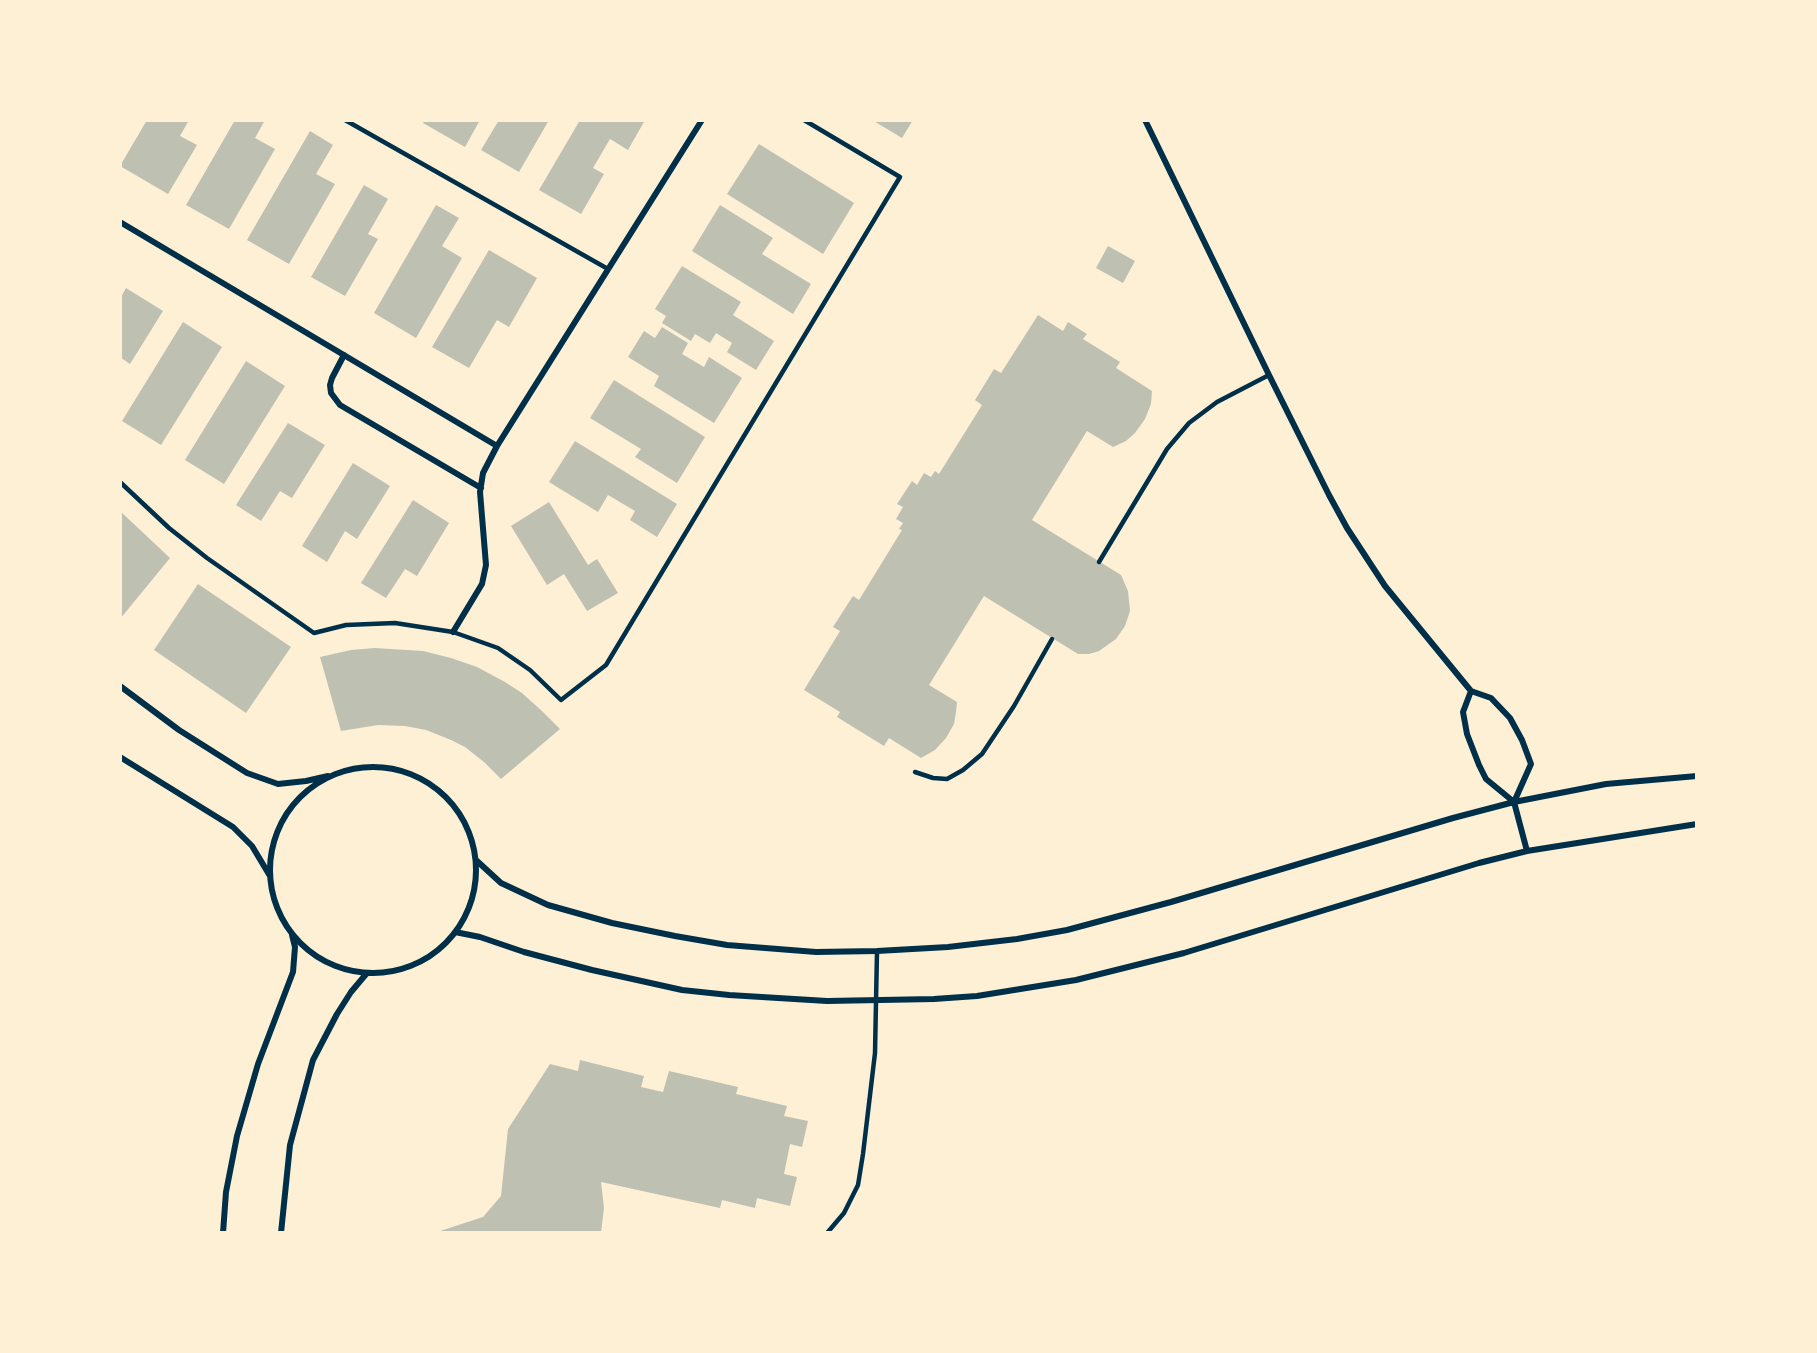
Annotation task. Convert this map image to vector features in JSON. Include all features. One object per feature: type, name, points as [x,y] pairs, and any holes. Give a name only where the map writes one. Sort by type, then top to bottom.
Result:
[{"type":"street","points":[[453,632],[482,584],[486,565],[481,488],[483,473],[497,446],[702,120]]},
{"type":"street","points":[[1145,120],[1329,495],[1367,560],[1404,611],[1470,691],[1491,698],[1510,718],[1522,740],[1531,764],[1514,801]]},
{"type":"street","points":[[120,222],[497,446]]},
{"type":"street","points":[[344,355],[330,385],[331,393],[340,405],[481,488]]},
{"type":"street","points":[[120,686],[179,730],[247,773],[278,784],[306,781],[359,767],[381,766],[404,770],[427,781],[450,799],[469,830],[477,861],[476,884],[470,908],[455,932],[438,950],[413,965],[387,972],[367,973],[327,962],[308,949],[291,931],[276,905],[270,877],[272,849],[279,828],[286,814],[301,796],[332,775]]},
{"type":"street","points":[[1470,691],[1463,712],[1467,734],[1486,779],[1514,801],[1527,851]]},
{"type":"street","points":[[120,757],[233,827],[252,846],[270,877]]},
{"type":"street","points":[[477,861],[501,883],[548,905],[612,923],[727,945],[816,952],[948,947],[1017,939],[1067,930],[1172,902],[1514,801],[1606,784],[1697,776]]},
{"type":"street","points":[[455,932],[480,937],[524,952],[592,970],[682,990],[764,998],[876,1001],[977,996],[1104,974],[1184,953],[1479,863],[1527,851],[1697,824]]},
{"type":"street","points":[[223,1233],[226,1192],[237,1136],[258,1064],[293,972],[295,947],[291,931]]},
{"type":"street","points":[[281,1233],[290,1145],[313,1060],[351,992],[367,973]]},
{"type":"lane","points":[[345,120],[608,269]]},
{"type":"lane","points":[[120,482],[168,528],[314,633],[346,625],[395,623],[453,632],[498,648],[530,670],[561,700],[606,665],[900,177],[804,120]]},
{"type":"lane","points":[[1099,562],[1167,449],[1189,423],[1216,402],[1269,375]]},
{"type":"lane","points":[[915,772],[933,778],[947,779],[963,770],[982,754],[1014,706],[1052,639]]},
{"type":"lane","points":[[826,1233],[844,1213],[858,1185],[864,1154],[875,1053],[877,951]]},
{"type":"building","points":[[147,120],[189,120],[180,136],[197,145],[168,194],[120,166]]},
{"type":"building","points":[[235,120],[265,120],[255,138],[275,149],[229,229],[186,205]]},
{"type":"building","points":[[425,120],[480,120],[465,147],[423,123]]},
{"type":"building","points":[[499,120],[549,120],[519,172],[481,150]]},
{"type":"building","points":[[580,120],[645,120],[628,150],[610,139],[593,168],[604,174],[581,214],[539,190]]},
{"type":"building","points":[[872,120],[913,120],[902,138]]},
{"type":"building","points":[[310,131],[333,145],[316,174],[335,184],[289,264],[247,240]]},
{"type":"building","points":[[759,144],[854,203],[823,254],[727,194]]},
{"type":"building","points":[[364,185],[388,199],[368,234],[378,239],[345,296],[311,277]]},
{"type":"building","points":[[436,205],[459,218],[442,246],[462,258],[416,338],[374,313]]},
{"type":"building","points":[[720,205],[773,238],[762,254],[811,284],[793,314],[692,251]]},
{"type":"building","points":[[1108,246],[1135,261],[1123,283],[1096,268]]},
{"type":"building","points":[[489,250],[537,278],[509,327],[497,320],[469,368],[432,347]]},
{"type":"building","points":[[682,266],[741,302],[733,315],[774,341],[756,370],[727,352],[732,343],[716,333],[710,343],[695,334],[691,341],[662,323],[666,316],[655,309]]},
{"type":"building","points":[[126,288],[163,311],[130,364],[120,357],[120,299]]},
{"type":"building","points":[[1038,315],[1063,331],[1068,322],[1087,334],[1083,339],[1120,362],[1116,368],[1152,391],[1151,404],[1145,419],[1126,441],[1113,447],[1087,431],[1032,520],[1121,575],[1128,591],[1130,611],[1125,626],[1116,639],[1099,651],[1078,654],[984,596],[929,685],[957,702],[956,712],[954,724],[946,738],[935,750],[921,758],[889,738],[884,746],[837,717],[840,712],[804,690],[840,631],[833,627],[853,596],[859,600],[902,530],[899,529],[903,523],[896,519],[903,507],[897,504],[912,481],[917,485],[924,473],[931,477],[935,471],[939,474],[982,405],[975,400],[994,369],[1001,373]]},
{"type":"building","points":[[183,322],[222,347],[161,445],[122,421]]},
{"type":"building","points":[[662,327],[688,343],[682,354],[704,367],[709,357],[742,378],[714,423],[654,386],[659,376],[628,357],[644,331],[655,338]]},
{"type":"building","points":[[246,361],[285,386],[224,484],[185,460]]},
{"type":"building","points":[[614,380],[705,437],[677,483],[635,457],[641,449],[590,418]]},
{"type":"building","points":[[288,423],[325,445],[292,498],[280,491],[261,521],[236,505]]},
{"type":"building","points":[[575,441],[677,504],[657,537],[630,520],[635,511],[608,495],[598,512],[549,482]]},
{"type":"building","points":[[353,463],[390,486],[357,539],[345,531],[327,562],[302,546]]},
{"type":"building","points":[[413,500],[449,523],[417,576],[405,569],[386,598],[361,583]]},
{"type":"building","points":[[549,502],[588,565],[597,559],[618,593],[587,611],[564,574],[547,585],[511,526]]},
{"type":"building","points":[[120,511],[170,558],[120,619]]},
{"type":"building","points":[[198,584],[291,647],[246,713],[154,650]]},
{"type":"building","points":[[375,648],[423,651],[477,667],[522,693],[560,729],[501,779],[465,747],[426,730],[405,726],[378,725],[341,731],[320,657],[351,650]]},
{"type":"building","points":[[580,1060],[644,1076],[641,1087],[663,1092],[669,1071],[738,1087],[736,1094],[787,1106],[784,1116],[808,1121],[802,1147],[790,1144],[784,1174],[797,1177],[790,1206],[757,1198],[755,1208],[722,1200],[720,1208],[601,1182],[604,1208],[601,1233],[434,1233],[483,1217],[501,1196],[508,1129],[550,1064],[578,1071]]}]
